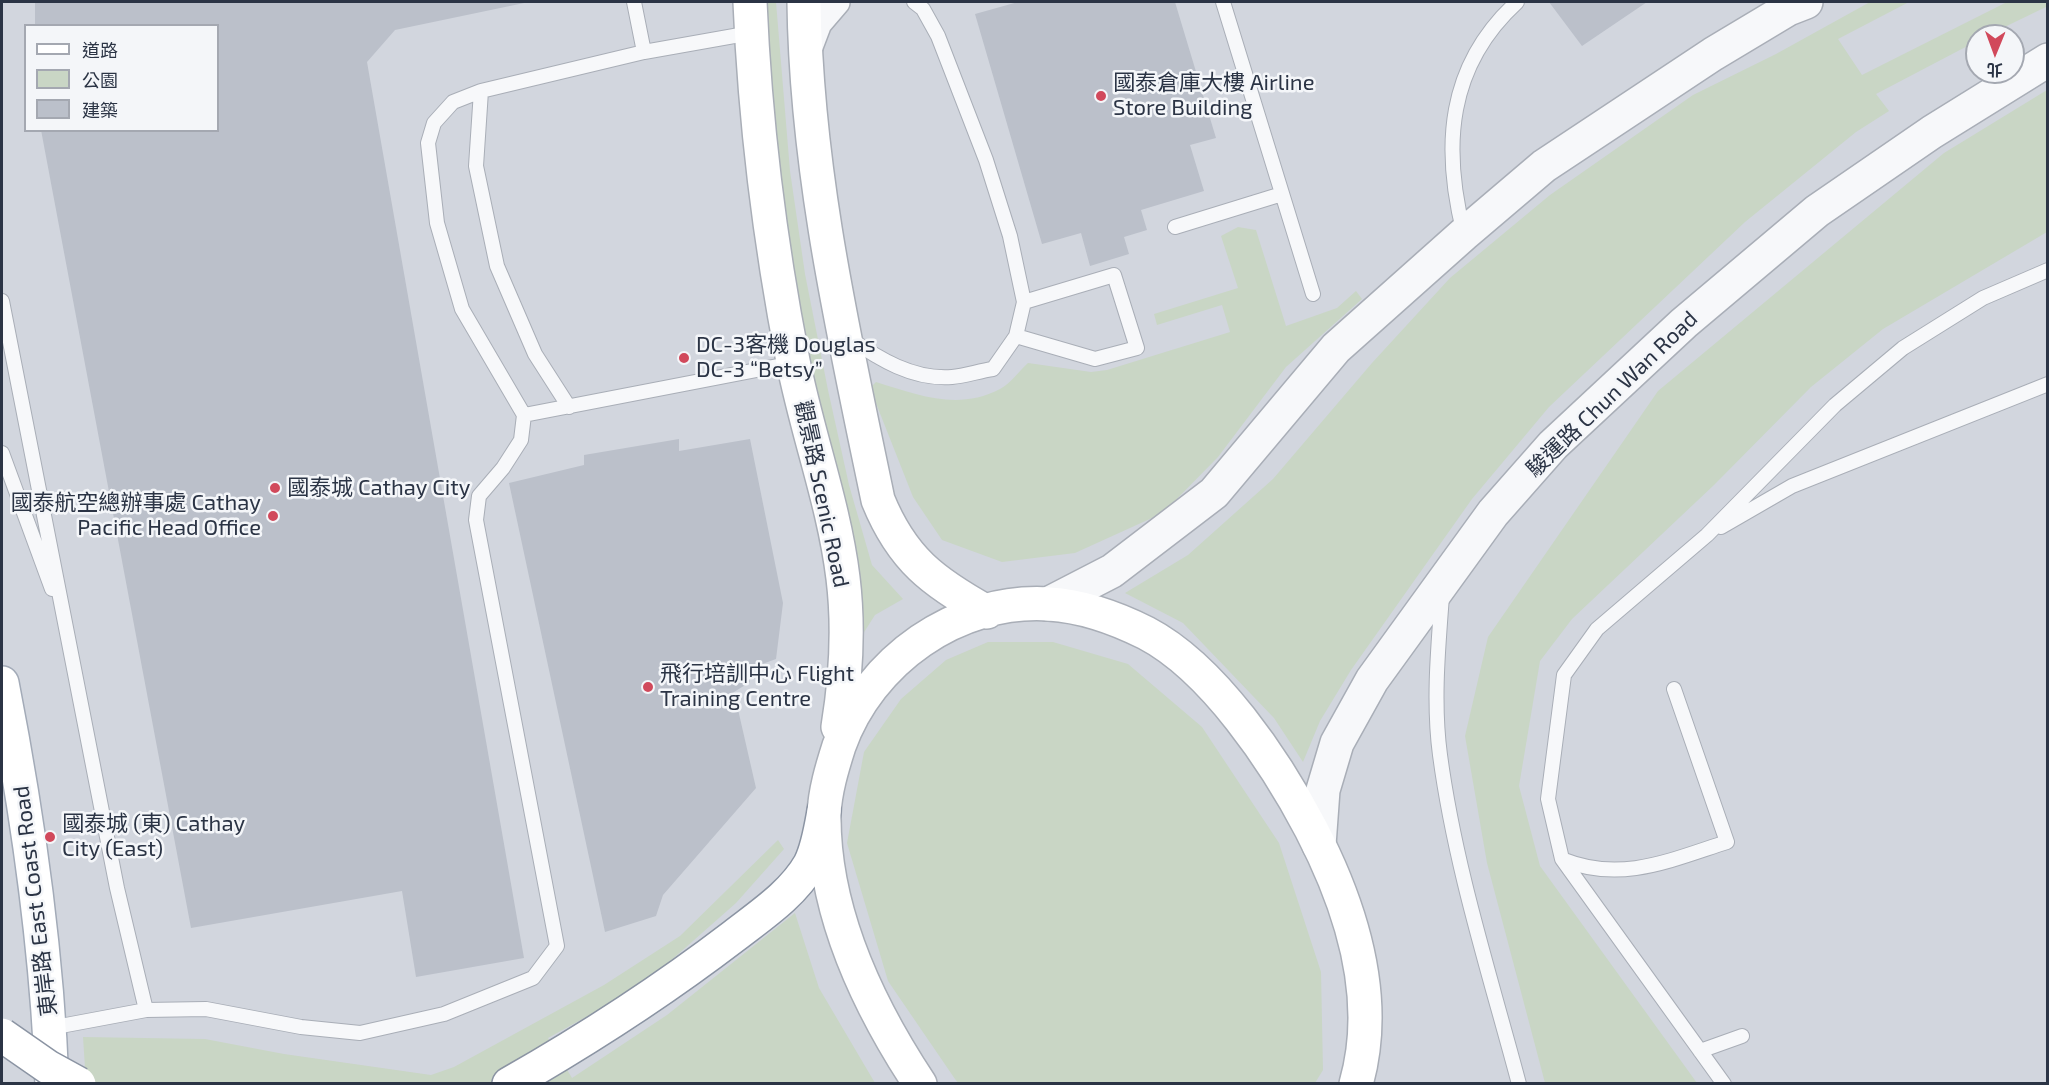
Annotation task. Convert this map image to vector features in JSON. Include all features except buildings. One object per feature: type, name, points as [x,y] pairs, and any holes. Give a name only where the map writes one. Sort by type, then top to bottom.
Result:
[{"type":"main road","points":[[804,2],[805,59],[825,230],[878,500],[890,529],[903,549],[950,592],[987,612]]},
{"type":"main road","name":"觀景路 Scenic Road","points":[[750,17],[772,237],[793,363],[843,577],[846,618],[843,692],[830,773]]},
{"type":"main road","points":[[509,1083],[628,1014],[690,970],[773,905],[793,886],[810,863],[824,811],[830,773],[845,730],[858,705],[886,668],[913,645],[937,631],[987,612],[1048,604],[1114,619],[1147,634],[1173,651],[1199,674],[1253,736],[1278,771],[1319,845],[1351,929],[1366,993],[1366,1020],[1356,1083]]},
{"type":"main road","name":"東岸路 East Coast Road","points":[[2,683],[21,780],[36,880],[50,1028],[52,1083]]},
{"type":"main road","points":[[824,811],[826,857],[834,902],[858,971],[891,1040],[920,1083]]},
{"type":"main road","points":[[2,1035],[48,1067],[79,1083]]},
{"type":"street","points":[[805,59],[818,23],[836,2]]},
{"type":"street","points":[[1048,604],[1112,571],[1214,493],[1336,348],[1544,166],[1713,54],[1788,9],[1806,2]]},
{"type":"street","name":"駿運路 Chun Wan Road","points":[[1319,845],[1323,790],[1337,743],[1372,680],[1493,513],[1553,445],[1684,322],[1817,211],[1932,132],[2048,60]]},
{"type":"lane","points":[[634,2],[644,52]]},
{"type":"lane","points":[[845,335],[873,354],[914,374],[951,377],[993,369],[1016,336],[1024,302],[1010,236],[986,160],[938,36],[923,9],[914,2]]},
{"type":"lane","points":[[1223,2],[1313,294]]},
{"type":"lane","points":[[1464,234],[1453,191],[1450,159],[1452,127],[1459,95],[1471,65],[1487,36],[1516,2]]},
{"type":"lane","points":[[50,1028],[146,1010],[206,1009],[301,1027],[360,1034],[444,1014],[533,978],[556,946],[476,520],[479,496],[503,468],[521,440],[524,415],[462,309],[437,223],[428,143],[434,123],[453,102],[481,91],[644,52],[750,17]]},
{"type":"lane","points":[[481,91],[476,166],[497,266],[535,354],[569,406]]},
{"type":"lane","points":[[1175,227],[1282,194]]},
{"type":"lane","points":[[1724,1083],[1562,859],[1548,799],[1564,675],[1597,629],[1707,535],[1835,405],[1903,348],[1983,298],[2048,270]]},
{"type":"lane","points":[[1016,336],[1095,359],[1137,348],[1114,275],[1024,302]]},
{"type":"lane","points":[[2,301],[117,888],[146,1010]]},
{"type":"lane","points":[[524,415],[793,363]]},
{"type":"lane","points":[[1707,535],[1792,486],[2048,384]]},
{"type":"lane","points":[[2,453],[63,615]]},
{"type":"lane","points":[[1443,582],[1436,703],[1440,755],[1462,875],[1519,1083]]},
{"type":"lane","points":[[1562,859],[1586,869],[1637,869],[1727,842],[1674,689]]},
{"type":"lane","points":[[1700,1051],[1742,1036]]},
{"type":"shaded area","points":[[2,2],[2047,2],[2047,1083],[2,1084]]},
{"type":"green space","points":[[764,2],[776,2],[790,171],[805,274],[849,485],[872,565],[903,599],[875,615],[861,637],[860,579],[848,517],[822,423],[791,265],[777,176]]},
{"type":"green space","points":[[1870,2],[1909,2],[1838,39],[1862,75],[2007,2],[2047,2],[2048,6],[2011,24],[1965,24],[1965,47],[1876,94],[1889,111],[1856,132],[1745,222],[1549,407],[1472,499],[1351,670],[1320,721],[1303,762],[1274,718],[1183,623],[1125,593],[1188,555],[1273,479],[1372,363],[1450,278],[1550,195],[1693,95],[1776,54]]},
{"type":"green space","points":[[2047,90],[2047,232],[1883,329],[1811,387],[1714,485],[1572,619],[1540,661],[1519,786],[1540,866],[1697,1083],[1545,1083],[1487,863],[1465,736],[1488,637],[1658,391],[1944,153]]},
{"type":"green space","points":[[1238,227],[1256,230],[1286,326],[1337,308],[1356,291],[1362,299],[1286,367],[1218,457],[1163,513],[1075,553],[1002,562],[942,540],[913,497],[870,388],[876,382],[938,399],[969,399],[984,396],[1004,387],[1028,363],[1091,372],[1107,370],[1230,332],[1222,305],[1157,325],[1154,314],[1238,288],[1221,236]]},
{"type":"green space","points":[[988,642],[1053,642],[1128,664],[1202,727],[1279,843],[1321,972],[1323,1070],[1315,1083],[959,1084],[955,1079],[888,981],[847,843],[864,752],[901,699],[946,660]]},
{"type":"green space","points":[[778,840],[784,849],[736,903],[642,986],[548,1038],[572,1078],[667,1015],[795,913],[819,988],[875,1083],[86,1083],[83,1037],[205,1039],[284,1054],[431,1075],[454,1067],[604,985],[680,936]]},
{"type":"place","name":"國泰倉庫大樓 Airline Store Building","points":[[1101,96]]},
{"type":"place","name":"DC-3客機 Douglas DC-3 “Betsy”","points":[[684,358]]},
{"type":"place","name":"國泰城 Cathay City","points":[[275,488]]},
{"type":"place","name":"國泰航空總辦事處 Cathay Pacific Head Office","points":[[273,516]]},
{"type":"place","name":"飛行培訓中心 Flight Training Centre","points":[[648,687]]},
{"type":"place","name":"國泰城 (東) Cathay City (East)","points":[[50,837]]}]
